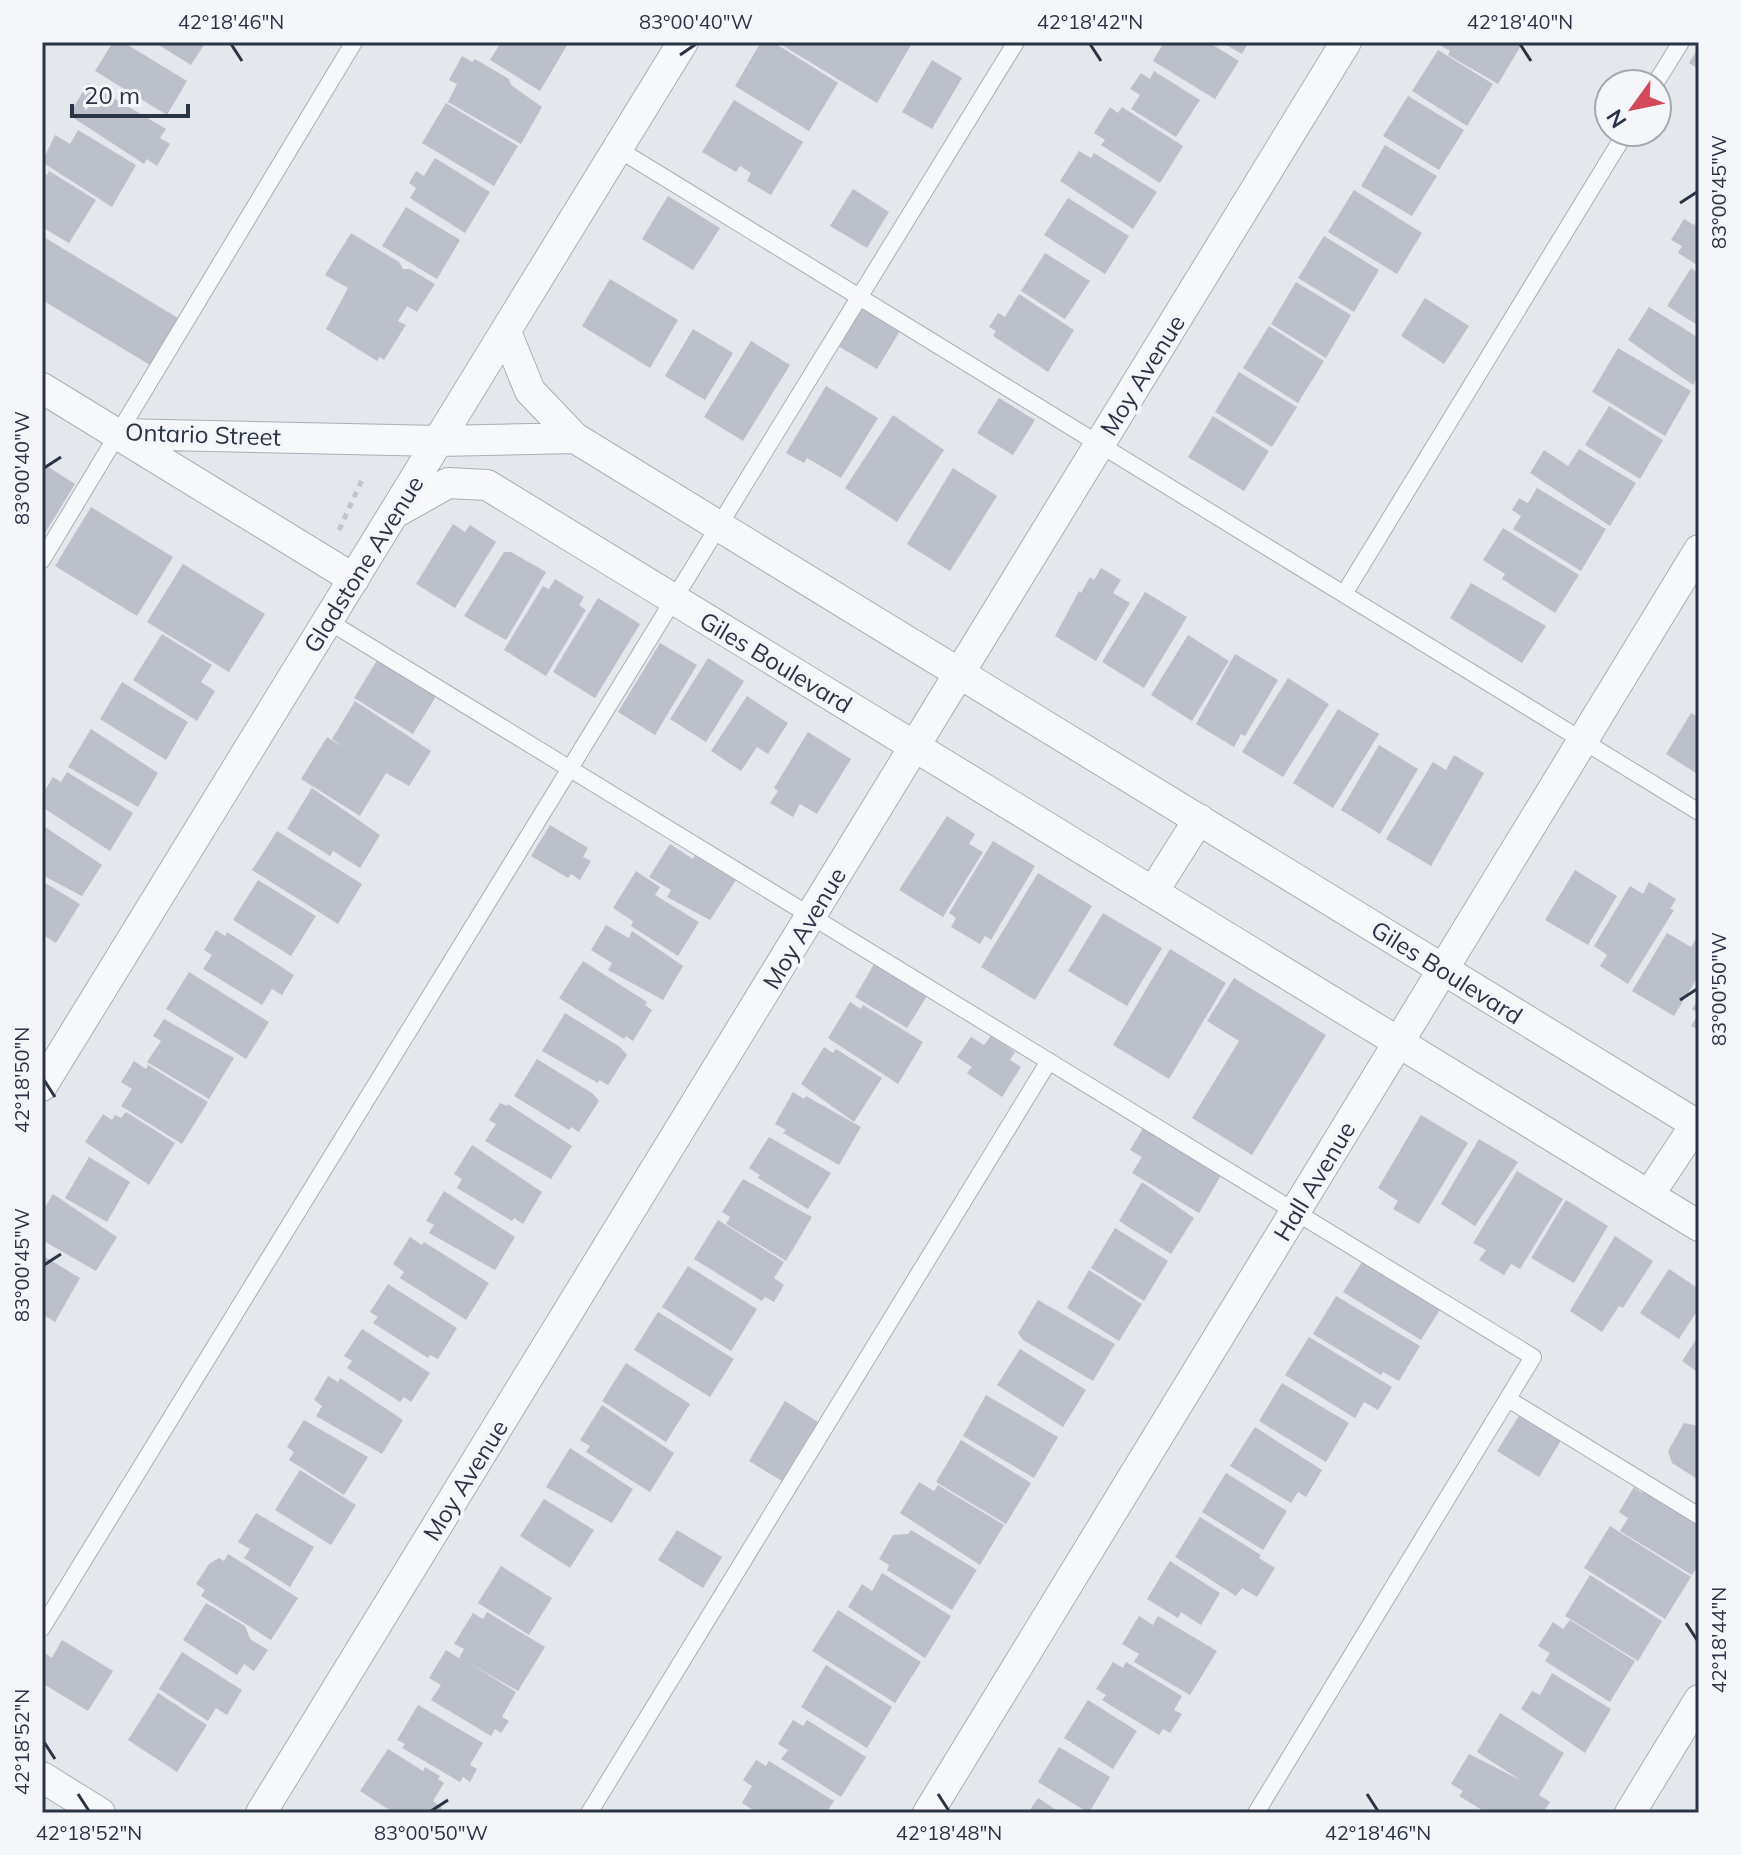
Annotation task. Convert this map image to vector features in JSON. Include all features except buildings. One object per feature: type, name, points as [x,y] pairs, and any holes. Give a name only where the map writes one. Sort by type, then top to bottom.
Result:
[{"type":"street","name":"Gladstone Avenue","points":[[42,1086],[683,42]]},
{"type":"street","name":"Moy Avenue","points":[[261,1813],[1346,42]]},
{"type":"street","name":"Giles Boulevard","points":[[506,332],[530,391],[575,438],[1697,1125],[1649,1195]]},
{"type":"street","name":"Ontario Street","points":[[42,388],[118,434],[439,441]]},
{"type":"street","points":[[118,434],[354,579]]},
{"type":"street","points":[[439,441],[575,438]]},
{"type":"street","name":"Giles Boulevard","points":[[393,514],[448,483],[487,485],[1699,1226]]},
{"type":"street","name":"Hall Avenue","points":[[928,1813],[1699,550]]},
{"type":"street","points":[[1153,892],[1199,819]]},
{"type":"street","points":[[1630,1813],[1699,1700]]},
{"type":"street","points":[[42,1777],[100,1813]]},
{"type":"lane","points":[[42,560],[354,42]]},
{"type":"lane","points":[[42,1628],[1016,42]]},
{"type":"lane","points":[[1665,68],[1681,42]]},
{"type":"lane","points":[[1344,594],[1616,148]]},
{"type":"lane","points":[[618,149],[1699,812]]},
{"type":"lane","points":[[328,621],[1533,1357],[1256,1813]]},
{"type":"lane","points":[[589,1813],[1049,1061]]},
{"type":"lane","points":[[1508,1399],[1699,1516]]},
{"type":"path","points":[[335,539],[362,480]]}]
